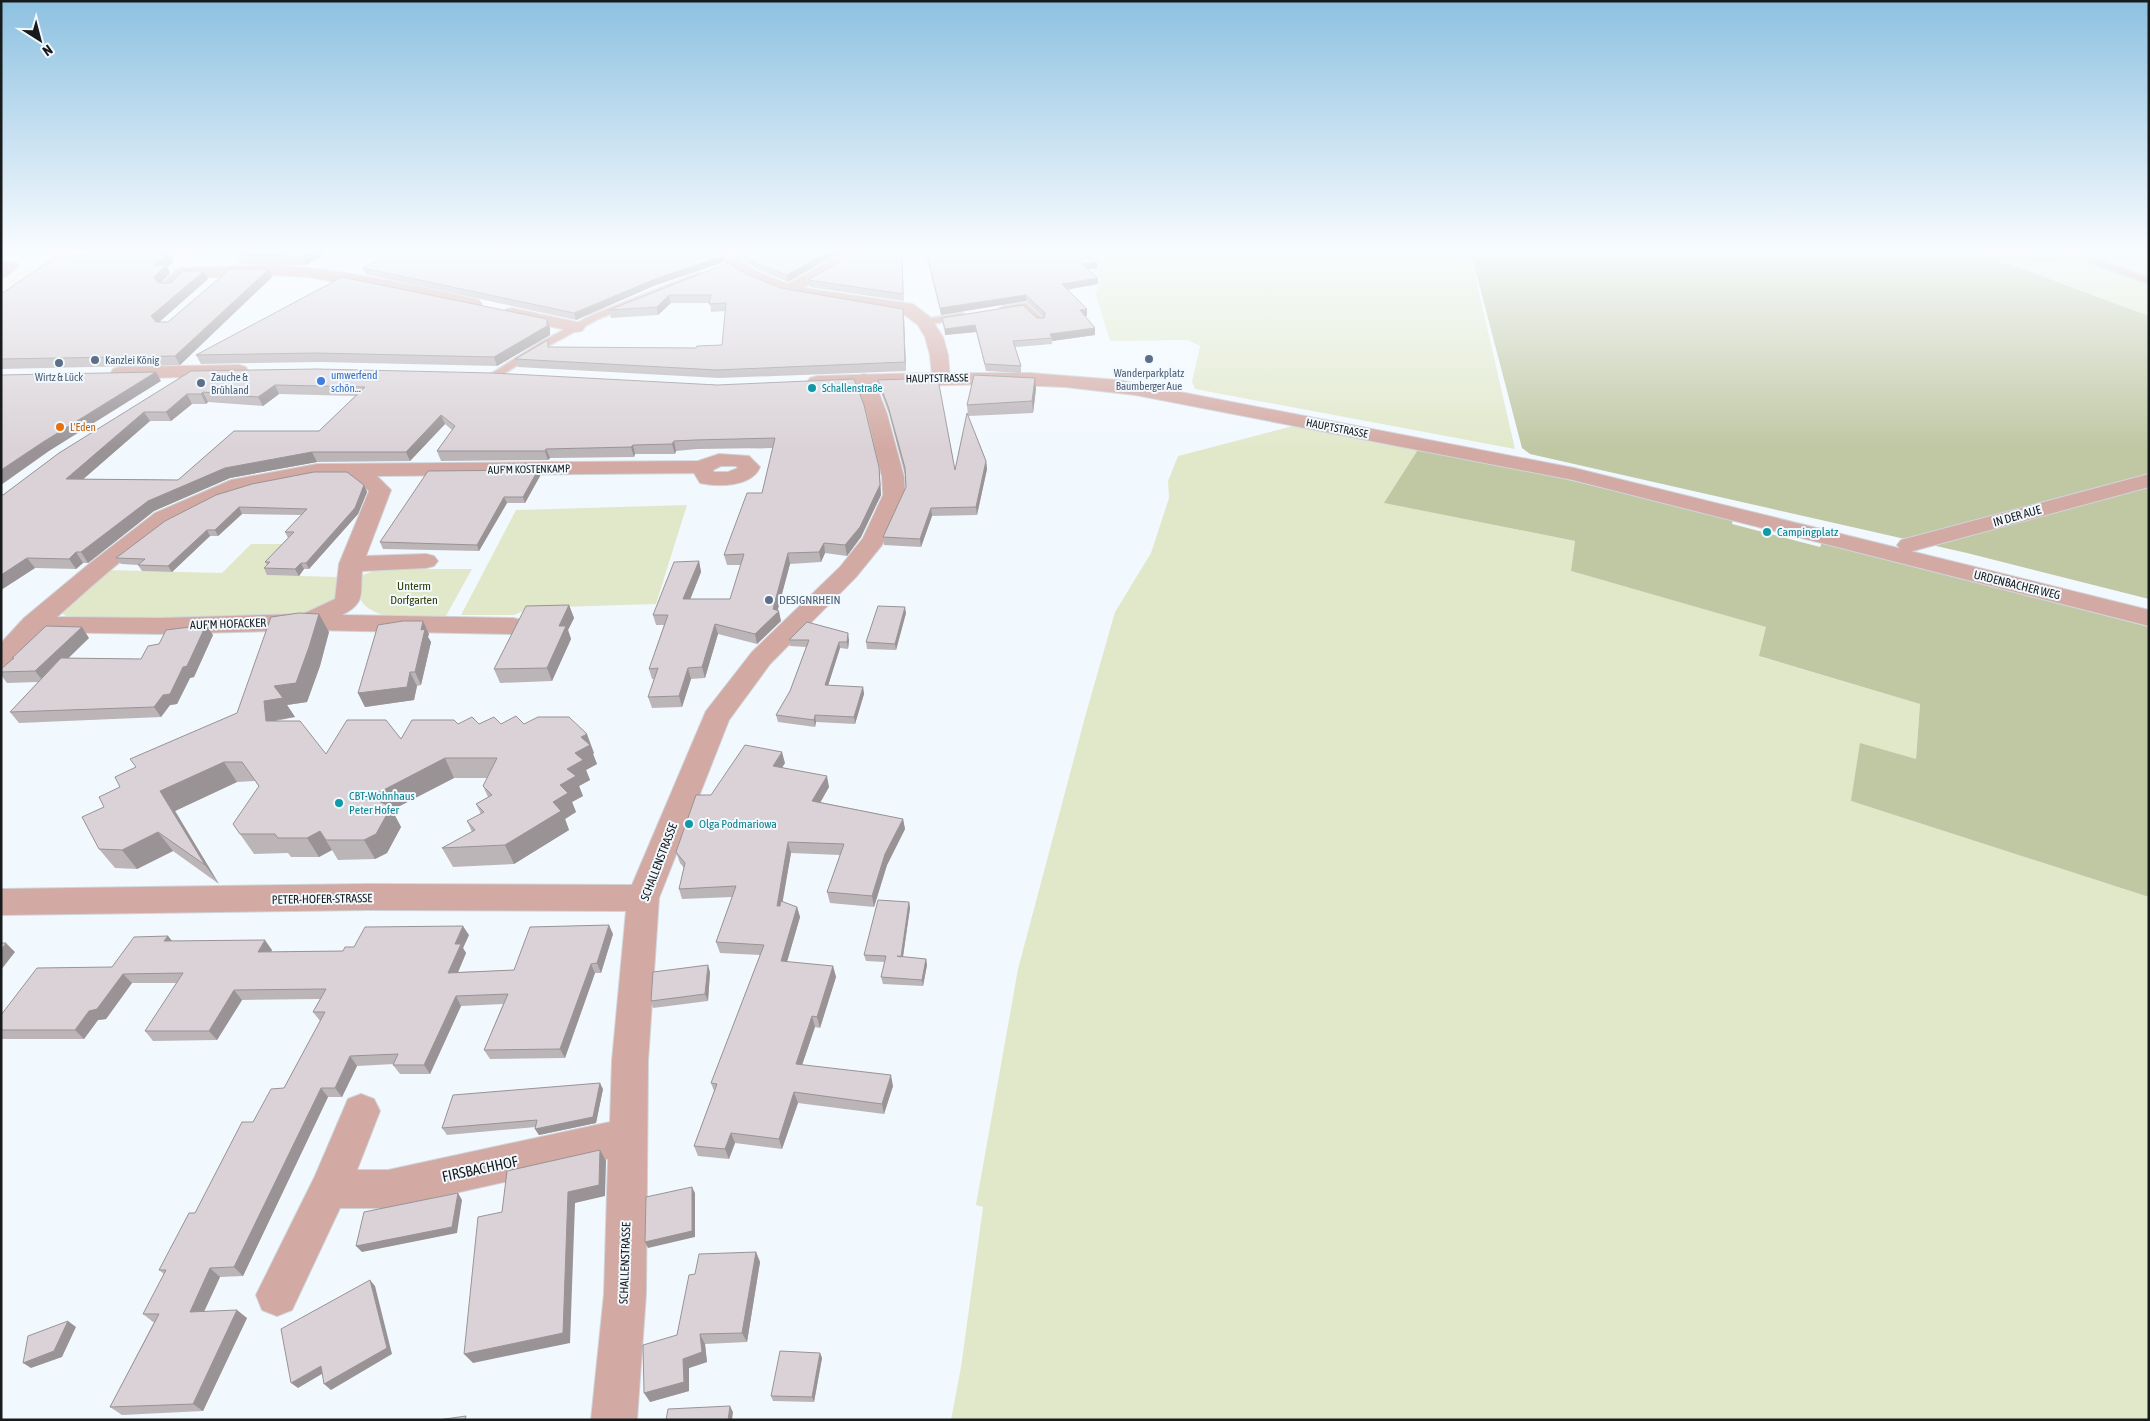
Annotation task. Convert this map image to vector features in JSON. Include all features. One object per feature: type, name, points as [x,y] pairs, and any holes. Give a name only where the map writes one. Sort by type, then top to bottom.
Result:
[{"type":"street","points":[[528,316],[576,327]]},
{"type":"street","points":[[918,316],[926,322],[937,345],[941,377]]},
{"type":"street","points":[[104,373],[261,370]]},
{"type":"street","points":[[162,391],[194,371]]},
{"type":"street","points":[[487,374],[526,376]]},
{"type":"street","name":"HAUPTSTRASSE","points":[[795,383],[941,377],[1069,381],[1169,394],[1574,474],[1884,551]]},
{"type":"street","name":"SCHALLENSTRASSE","points":[[614,1420],[625,1294],[630,1061],[643,898],[716,718],[761,658],[848,572],[874,540],[894,495],[893,477],[877,414],[864,380]]},
{"type":"street","name":"AUF'M KOSTENKAMP","points":[[358,470],[700,467]]},
{"type":"street","points":[[1,660],[33,624],[97,569],[164,518],[198,501],[239,485],[317,470],[358,470],[380,490]]},
{"type":"street","points":[[347,603],[351,564],[380,490],[410,470]]},
{"type":"street","name":"IN DER AUE","points":[[1909,545],[2149,480]]},
{"type":"street","name":"URDENBACHER WEG","points":[[1884,551],[2149,618]]},
{"type":"street","points":[[351,564],[426,561]]},
{"type":"street","points":[[309,622],[347,603]]},
{"type":"street","points":[[347,603],[371,622]]},
{"type":"street","name":"AUF'M HOFACKER","points":[[33,624],[160,626],[371,622],[513,626]]},
{"type":"street","name":"PETER-HOFER-STRASSE","points":[[1,902],[368,898],[643,898]]},
{"type":"street","points":[[277,1296],[328,1189],[361,1111]]},
{"type":"street","name":"FIRSBACHHOF","points":[[328,1189],[388,1189],[629,1136]]},
{"type":"lane","points":[[487,374],[599,316]]},
{"type":"lane","points":[[926,322],[959,316]]},
{"type":"lane","points":[[1036,316],[1040,321]]},
{"type":"lane","name":"IN DER AUE","points":[[1884,551],[1909,545]]},
{"type":"green space","points":[[1102,316],[1484,316],[1515,449],[1195,389],[1192,382],[1200,346],[1188,340],[1110,341]]},
{"type":"green space","points":[[1487,316],[2149,316],[2149,599],[1967,553],[1530,454],[1522,448]]},
{"type":"green space","points":[[1297,425],[1419,448],[1385,503],[1575,541],[1571,571],[1767,627],[1761,657],[1920,704],[1916,759],[1851,801],[2149,897],[2149,1420],[951,1420],[961,1367],[983,1207],[976,1205],[1018,969],[1115,612],[1151,553],[1169,498],[1168,481],[1178,456]]},
{"type":"green space","points":[[1419,448],[1531,471],[1733,519],[1732,524],[1820,547],[1822,542],[2149,627],[2149,897],[1851,801],[1860,743],[1916,759],[1920,704],[1759,656],[1766,627],[1571,571],[1575,541],[1384,503]]},
{"type":"green space","points":[[687,505],[656,604],[530,608],[514,615],[461,615],[516,510]]},
{"type":"green space","points":[[251,544],[297,544],[268,575],[338,577],[336,598],[320,613],[245,619],[70,619],[63,614],[62,610],[108,570],[222,573]]},
{"type":"green space","name":"Unterm Dorfgarten","points":[[379,569],[472,569],[446,616],[404,617],[377,613],[366,607],[359,597],[356,583],[363,575]]},
{"type":"building","points":[[1,316],[151,316],[156,322],[168,322],[175,316],[218,316],[175,356],[1,359]]},
{"type":"building","points":[[268,316],[534,316],[547,319],[547,326],[494,357],[316,353],[196,355]]},
{"type":"building","points":[[725,316],[903,316],[905,362],[717,370],[515,359],[548,340],[548,347],[696,348],[697,346],[722,345]]},
{"type":"building","points":[[1035,316],[1044,318],[1044,316],[1085,316],[1095,328],[1050,334],[1052,338],[1013,341],[1021,366],[985,364],[975,325],[945,329],[942,318]]},
{"type":"building","points":[[316,369],[493,373],[717,385],[854,379],[864,405],[879,467],[880,485],[860,527],[845,545],[824,543],[819,552],[788,553],[773,609],[779,611],[755,634],[715,624],[702,667],[688,668],[679,696],[648,697],[658,668],[649,669],[668,615],[653,615],[674,562],[699,561],[683,599],[730,599],[744,554],[724,555],[747,493],[762,493],[775,438],[674,441],[672,444],[546,449],[545,451],[437,451],[455,426],[441,415],[406,452],[312,452],[225,468],[148,501],[69,559],[27,558],[1,575],[1,495],[59,453],[191,371]],"holes":[[[275,385],[365,387],[319,431],[234,431],[178,480],[66,479],[144,412],[166,412],[187,394],[201,394],[203,392],[258,397]]]},
{"type":"building","points":[[156,372],[43,442],[1,470],[1,375]]},
{"type":"building","points":[[974,375],[1035,378],[1032,401],[967,405]]},
{"type":"building","points":[[906,379],[906,382],[938,379],[955,470],[967,413],[986,461],[976,507],[931,508],[920,539],[883,537],[906,487],[905,468],[888,406],[878,380]]},
{"type":"building","points":[[538,470],[523,497],[504,497],[477,545],[380,542],[428,471]]},
{"type":"building","points":[[314,472],[347,472],[364,485],[355,508],[306,563],[301,563],[295,569],[264,568],[270,562],[265,562],[294,532],[285,532],[307,509],[239,507],[215,530],[207,530],[168,566],[138,565],[145,559],[116,558],[165,521],[216,495],[252,484]]},
{"type":"building","points":[[569,605],[559,626],[566,626],[547,668],[494,669],[526,606]]},
{"type":"building","points":[[878,606],[905,607],[895,644],[866,642]]},
{"type":"building","points":[[299,613],[319,614],[296,683],[274,686],[283,698],[264,701],[266,721],[300,721],[326,754],[347,720],[386,720],[401,739],[412,720],[454,720],[458,724],[472,717],[479,724],[494,717],[501,724],[516,716],[524,724],[538,717],[569,717],[587,734],[581,737],[590,745],[575,753],[583,760],[567,769],[576,776],[560,785],[568,793],[553,802],[561,811],[505,845],[442,848],[475,830],[467,821],[484,812],[476,804],[492,795],[483,786],[497,758],[445,758],[370,797],[391,807],[376,834],[364,840],[326,840],[320,831],[307,838],[278,838],[275,834],[240,834],[233,824],[259,786],[242,762],[224,762],[160,791],[205,865],[158,832],[122,850],[99,849],[82,817],[104,807],[99,797],[120,787],[115,777],[136,767],[130,759],[237,713],[271,617]]},
{"type":"building","points":[[403,621],[423,621],[421,630],[425,629],[415,672],[410,672],[407,687],[358,693],[378,625]]},
{"type":"building","points":[[807,622],[848,633],[847,642],[839,642],[825,685],[863,687],[854,717],[815,715],[814,720],[776,715],[790,691],[809,640],[789,640]]},
{"type":"building","points":[[206,625],[187,666],[183,667],[170,694],[163,695],[154,707],[10,712],[61,658],[141,659],[148,646],[159,644],[166,630]]},
{"type":"building","points":[[46,626],[82,627],[35,671],[1,672],[1,669]]},
{"type":"building","points":[[745,745],[782,752],[773,766],[827,776],[812,801],[903,819],[885,854],[872,896],[827,892],[844,844],[788,842],[777,906],[780,906],[781,901],[797,907],[781,961],[833,966],[817,1017],[812,1016],[796,1064],[891,1075],[882,1104],[794,1092],[779,1139],[731,1133],[725,1149],[694,1146],[717,1084],[711,1083],[764,945],[716,942],[736,886],[679,889],[685,863],[676,852],[696,795],[711,795]]},
{"type":"building","points":[[878,900],[909,902],[901,956],[926,959],[922,980],[881,977],[886,956],[864,955]]},
{"type":"building","points":[[609,925],[597,963],[591,964],[560,1049],[484,1050],[508,994],[456,996],[424,1065],[393,1065],[398,1054],[350,1056],[335,1088],[321,1088],[234,1267],[210,1268],[190,1312],[237,1310],[193,1404],[110,1407],[159,1314],[143,1314],[166,1270],[159,1270],[189,1213],[195,1213],[242,1122],[253,1122],[271,1089],[284,1088],[325,1012],[313,1012],[326,989],[234,990],[209,1031],[145,1031],[183,973],[123,974],[97,1009],[89,1011],[75,1030],[1,1030],[1,1015],[37,968],[112,967],[134,937],[168,936],[164,941],[265,940],[258,952],[343,951],[345,947],[354,947],[365,927],[463,926],[455,944],[461,944],[448,973],[514,970],[530,927]]},
{"type":"building","points":[[1,943],[6,943],[1,950]]},
{"type":"building","points":[[708,965],[705,994],[651,1001],[653,972]]},
{"type":"building","points":[[600,1083],[593,1117],[535,1129],[537,1120],[442,1128],[453,1095]]},
{"type":"building","points":[[600,1150],[599,1185],[568,1192],[563,1333],[464,1354],[478,1217],[502,1212],[507,1171]]},
{"type":"building","points":[[692,1187],[692,1231],[645,1242],[646,1197]]},
{"type":"building","points":[[458,1193],[452,1227],[356,1246],[364,1212]]},
{"type":"building","points":[[756,1252],[742,1333],[700,1334],[702,1352],[683,1359],[684,1382],[644,1393],[643,1345],[677,1335],[689,1275],[695,1274],[699,1254]]},
{"type":"building","points":[[370,1280],[387,1348],[324,1384],[321,1366],[291,1383],[281,1329]]},
{"type":"building","points":[[68,1321],[54,1351],[23,1363],[28,1336]]},
{"type":"building","points":[[780,1351],[820,1353],[812,1397],[771,1396]]},
{"type":"building","points":[[730,1406],[728,1420],[666,1420],[668,1409]]},
{"type":"building","points":[[466,1416],[465,1420],[438,1420]]},
{"type":"place","name":"Wanderparkplatz Baumberger Aue","points":[[1149,359]]},
{"type":"place","name":"Kanzlei König","points":[[95,360]]},
{"type":"place","name":"Wirtz & Lück","points":[[59,363]]},
{"type":"place","name":"umwerfend schön...","points":[[321,381]]},
{"type":"place","name":"Zauche & Brühland","points":[[201,383]]},
{"type":"place","name":"Schallenstraße","points":[[812,388]]},
{"type":"place","name":"L'Eden","points":[[60,427]]},
{"type":"place","name":"Campingplatz","points":[[1767,532]]},
{"type":"place","name":"DESIGNRHEIN","points":[[769,600]]},
{"type":"place","name":"CBT-Wohnhaus Peter Hofer","points":[[339,803]]},
{"type":"place","name":"Olga Podmariowa","points":[[689,824]]}]
